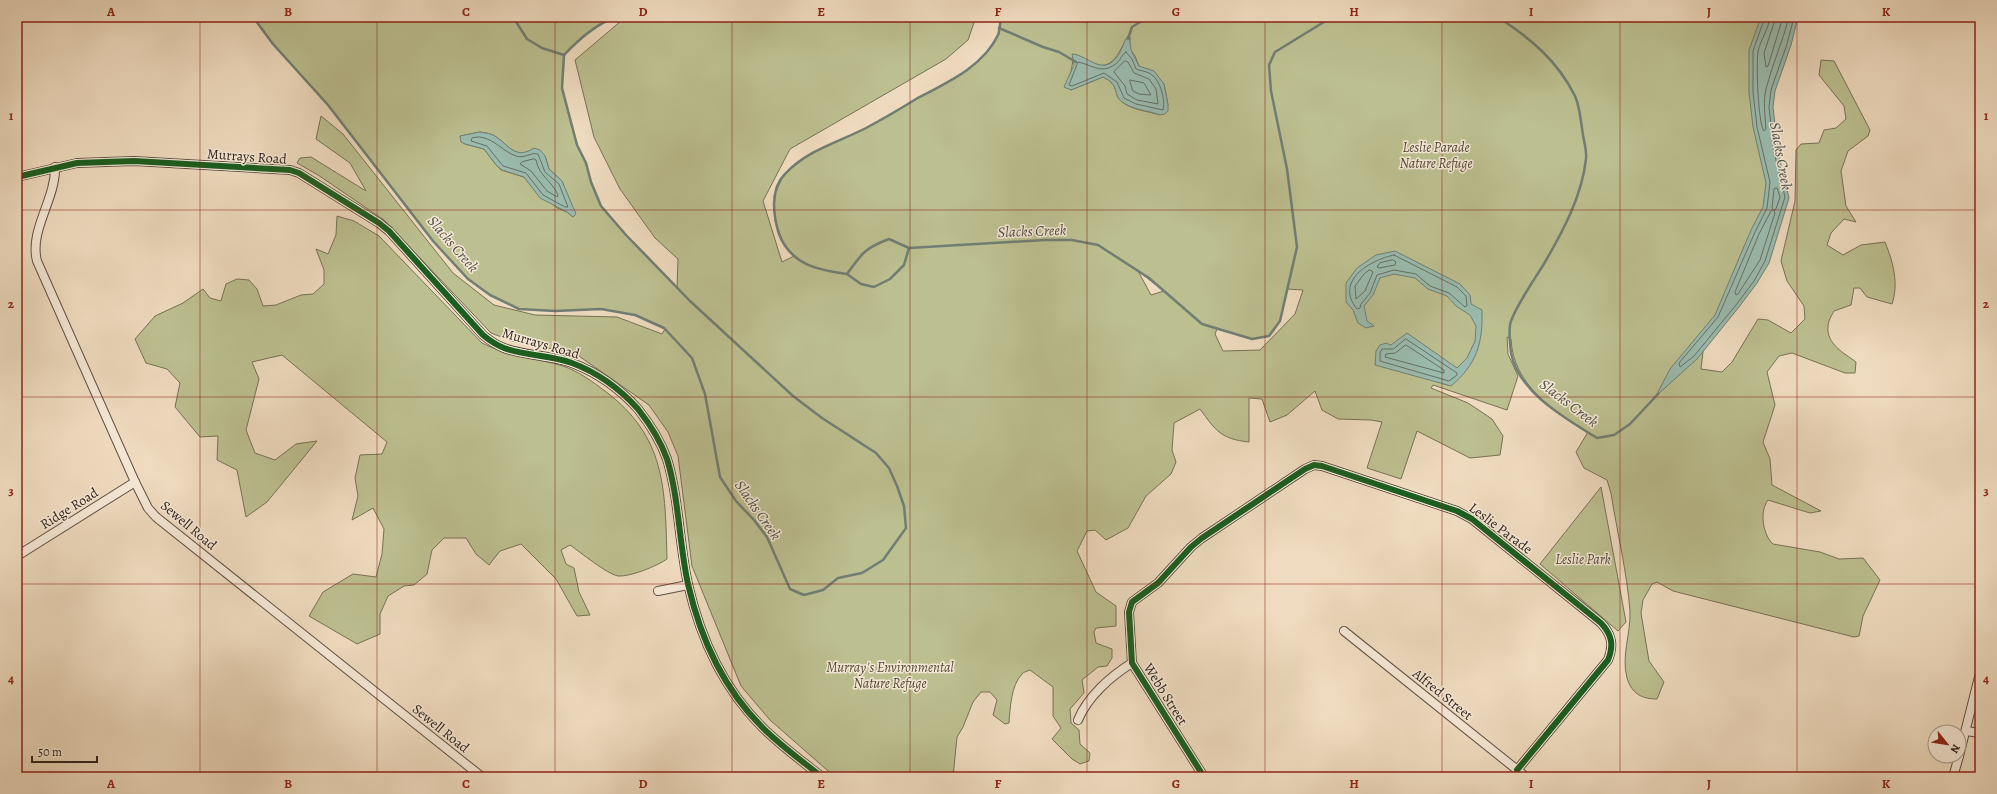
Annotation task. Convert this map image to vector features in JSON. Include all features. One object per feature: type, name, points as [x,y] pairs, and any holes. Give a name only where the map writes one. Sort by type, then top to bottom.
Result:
[{"type":"street","name":"Murrays Road","points":[[17,177],[77,163],[134,161],[290,170],[310,179],[373,219],[389,231],[483,335],[503,348],[571,362],[595,374],[618,390],[638,410],[653,432],[666,458],[673,484],[688,585],[706,641],[718,670],[736,696],[762,727],[822,777]]},
{"type":"street","name":"Sewell Road","points":[[55,167],[55,179],[37,239],[35,252],[37,261],[135,482],[148,508],[156,517],[482,777]]},
{"type":"street","name":"Leslie Parade","points":[[1158,583],[1191,547],[1202,538],[1305,469],[1314,465],[1322,466],[1458,511],[1472,519],[1601,623],[1608,631],[1612,641],[1612,650],[1608,660],[1517,770]]},
{"type":"street","name":"Ridge Road","points":[[17,556],[135,482]]},
{"type":"street","name":"Webb Street","points":[[1158,583],[1132,602],[1129,612],[1132,663],[1204,777]]},
{"type":"street","points":[[658,591],[688,585]]},
{"type":"street","name":"Alfred Street","points":[[1344,632],[1526,777]]},
{"type":"street","points":[[1078,720],[1087,702],[1119,671],[1132,663]]},
{"type":"street","points":[[1967,727],[1980,673]]},
{"type":"street","points":[[1967,731],[1980,733]]},
{"type":"street","points":[[1953,777],[1957,764]]},
{"type":"green space","points":[[253,17],[615,17],[588,33],[575,43],[564,55],[562,88],[577,145],[586,163],[591,182],[601,206],[626,235],[677,287],[678,259],[655,238],[620,189],[594,137],[575,60],[621,21],[633,17],[976,17],[968,40],[946,59],[790,149],[763,201],[782,262],[794,256],[784,245],[775,221],[774,196],[784,174],[810,154],[866,128],[966,71],[985,54],[999,34],[1001,17],[1782,17],[1765,77],[1778,196],[1705,335],[1701,369],[1722,372],[1732,362],[1758,319],[1768,320],[1791,333],[1805,319],[1804,306],[1787,281],[1781,261],[1795,201],[1796,150],[1801,144],[1819,143],[1824,130],[1836,128],[1846,119],[1844,106],[1819,75],[1821,60],[1834,61],[1870,130],[1868,136],[1848,151],[1841,171],[1846,206],[1856,222],[1844,219],[1831,233],[1827,245],[1843,255],[1861,245],[1885,242],[1894,273],[1894,296],[1892,304],[1867,297],[1860,288],[1854,288],[1851,305],[1834,311],[1831,316],[1828,326],[1830,338],[1841,351],[1856,362],[1855,373],[1845,373],[1792,353],[1779,356],[1767,372],[1775,405],[1763,442],[1770,459],[1772,485],[1821,511],[1810,513],[1768,500],[1765,505],[1763,523],[1767,535],[1773,544],[1820,552],[1839,559],[1863,558],[1880,580],[1863,616],[1859,636],[1854,637],[1673,591],[1657,582],[1652,584],[1643,600],[1641,613],[1649,661],[1664,682],[1657,699],[1642,697],[1632,688],[1625,670],[1630,619],[1629,596],[1611,493],[1607,480],[1584,468],[1576,452],[1588,432],[1561,415],[1527,383],[1519,370],[1513,355],[1511,339],[1507,337],[1508,354],[1518,376],[1507,410],[1433,385],[1431,388],[1468,403],[1492,419],[1503,436],[1500,455],[1470,458],[1417,431],[1401,479],[1367,468],[1382,422],[1371,420],[1338,419],[1322,410],[1315,391],[1287,415],[1270,422],[1262,399],[1249,398],[1249,442],[1232,439],[1220,433],[1210,423],[1200,409],[1174,423],[1172,450],[1176,462],[1171,474],[1146,496],[1128,528],[1106,540],[1095,530],[1087,531],[1077,551],[1096,592],[1116,606],[1116,626],[1096,628],[1094,632],[1096,643],[1112,649],[1112,658],[1107,666],[1098,667],[1082,680],[1084,693],[1070,709],[1071,723],[1079,730],[1080,744],[1090,753],[1089,761],[1080,764],[1072,759],[1052,739],[1061,728],[1053,716],[1053,687],[1030,670],[1024,672],[1015,684],[1009,723],[1005,724],[993,715],[997,700],[990,692],[981,692],[973,702],[963,727],[957,737],[953,777],[835,777],[770,720],[741,686],[692,566],[678,456],[668,432],[649,405],[576,354],[512,341],[491,333],[384,220],[318,175],[297,163],[300,158],[311,157],[366,191],[350,163],[316,139],[321,116],[343,134],[453,273],[494,305],[535,315],[617,317],[662,334],[665,329],[635,315],[601,309],[555,311],[519,309],[490,295],[468,279],[433,241],[328,105],[273,44]],"holes":[[[1128,36],[1130,37],[1130,49],[1139,66],[1164,84],[1168,105],[1160,115],[1125,104],[1117,95],[1112,83],[1103,77],[1071,90],[1073,60],[1079,56],[1097,65],[1104,65],[1110,63],[1119,52]],[[480,132],[488,133],[498,138],[516,152],[521,153],[534,149],[545,156],[549,169],[562,181],[573,217],[567,212],[557,208],[524,177],[501,170],[484,149],[465,144],[460,136]],[[1138,271],[1164,291],[1151,295]],[[1287,289],[1303,290],[1295,314],[1260,350],[1223,351],[1215,334],[1217,329],[1252,339],[1269,336],[1280,321]]]},
{"type":"green space","points":[[337,216],[354,221],[379,236],[482,343],[501,351],[569,368],[605,391],[625,409],[640,427],[651,446],[658,466],[663,487],[667,559],[657,565],[629,575],[618,576],[601,567],[570,545],[561,550],[566,564],[574,568],[579,592],[590,615],[577,616],[556,579],[521,544],[500,551],[489,565],[476,554],[466,538],[444,538],[432,550],[427,574],[414,585],[404,586],[388,596],[380,614],[380,634],[357,644],[309,616],[323,592],[353,574],[376,577],[382,554],[384,529],[373,508],[352,520],[358,496],[355,478],[360,455],[382,454],[387,442],[282,355],[252,362],[259,379],[246,430],[255,453],[275,460],[296,444],[317,441],[267,502],[246,517],[237,470],[217,460],[218,436],[200,437],[175,407],[180,383],[167,369],[146,363],[135,339],[155,316],[183,303],[203,289],[210,298],[221,301],[226,284],[237,279],[249,280],[257,289],[263,306],[276,305],[301,295],[313,294],[324,284],[324,270],[316,249],[328,254],[336,235]]},
{"type":"green space","name":"Leslie Park","points":[[1601,487],[1626,622],[1618,631],[1540,564]]},
{"type":"water","points":[[1761,17],[1798,17],[1791,45],[1775,91],[1773,107],[1778,152],[1789,198],[1769,263],[1757,283],[1697,359],[1656,396],[1670,369],[1715,315],[1751,230],[1763,207],[1766,183],[1753,127],[1749,92],[1749,50]]},
{"type":"water","points":[[1128,36],[1130,37],[1132,53],[1139,66],[1154,71],[1164,84],[1168,105],[1168,111],[1165,114],[1160,115],[1125,104],[1117,95],[1112,83],[1103,77],[1071,90],[1064,87],[1074,65],[1072,54],[1100,65],[1106,65],[1111,63],[1117,57]]},
{"type":"water","points":[[480,132],[493,135],[516,152],[527,152],[534,148],[540,150],[545,156],[549,169],[562,181],[576,214],[573,217],[567,212],[540,198],[524,177],[502,170],[484,149],[461,142],[460,136]]},
{"type":"water","points":[[1395,251],[1460,284],[1470,295],[1471,304],[1482,310],[1481,333],[1477,352],[1467,369],[1451,386],[1375,365],[1376,351],[1380,345],[1386,343],[1391,345],[1407,333],[1457,368],[1467,358],[1475,341],[1476,326],[1470,315],[1456,306],[1447,296],[1428,289],[1415,278],[1394,274],[1380,278],[1373,295],[1364,306],[1367,321],[1374,326],[1366,328],[1358,323],[1353,310],[1346,302],[1346,283],[1357,268],[1376,255]]},
{"type":"waterway","name":"Slacks Creek","points":[[253,17],[273,44],[328,105],[433,241],[468,279],[490,295],[519,309],[555,311],[601,309],[635,315],[664,328],[692,358],[705,394],[720,477],[736,501],[754,520],[767,537],[790,589],[804,595],[823,590],[838,578],[862,573],[883,560],[906,528],[904,506],[897,486],[889,468],[876,453],[822,418],[793,396],[690,301],[626,235],[601,206],[591,182],[586,163],[577,145],[562,88],[564,55],[575,43],[588,33],[615,17]]},
{"type":"waterway","points":[[513,17],[527,39],[542,48],[564,55]]},
{"type":"waterway","name":"Slacks Creek","points":[[1001,17],[999,33],[991,46],[983,56],[963,73],[866,128],[813,153],[785,174],[777,187],[774,211],[779,234],[791,253],[798,259],[816,268],[847,274],[869,248],[889,239],[909,248],[1045,240],[1072,240],[1098,245],[1149,278],[1202,324],[1252,339],[1269,336],[1280,321],[1297,247],[1287,169],[1271,91],[1269,65],[1275,52],[1332,17]]},
{"type":"waterway","points":[[1128,39],[1132,27],[1148,17]]},
{"type":"waterway","name":"Slacks Creek","points":[[1498,17],[1542,51],[1568,83],[1578,105],[1586,153],[1584,173],[1571,213],[1552,250],[1515,311],[1510,325],[1511,353],[1516,367],[1523,380],[1545,403],[1571,422],[1597,438],[1614,435],[1630,424],[1658,394]]},
{"type":"waterway","points":[[999,28],[1043,47],[1059,52],[1076,62]]},
{"type":"waterway","points":[[847,274],[861,284],[874,287],[890,279],[904,265],[909,248]]},
{"type":"cycle path","points":[[17,177],[77,163],[134,161],[290,170],[299,173],[379,223],[389,231],[490,341],[512,351],[564,360],[590,371],[616,388],[642,414],[658,439],[667,459],[677,505],[688,584],[699,623],[715,661],[725,679],[748,712],[769,734],[822,777]]},
{"type":"cycle path","points":[[1204,777],[1132,663],[1129,612],[1132,602],[1158,583],[1191,547],[1202,538],[1305,469],[1314,465],[1322,466],[1457,511],[1472,519],[1605,627],[1611,640],[1611,650],[1608,660],[1517,770]]},
{"type":"park label","name":"Leslie Parade Nature Refuge","points":[[1436,156]]},
{"type":"park label","name":"Murray's Environmental Nature Refuge","points":[[890,676]]}]
